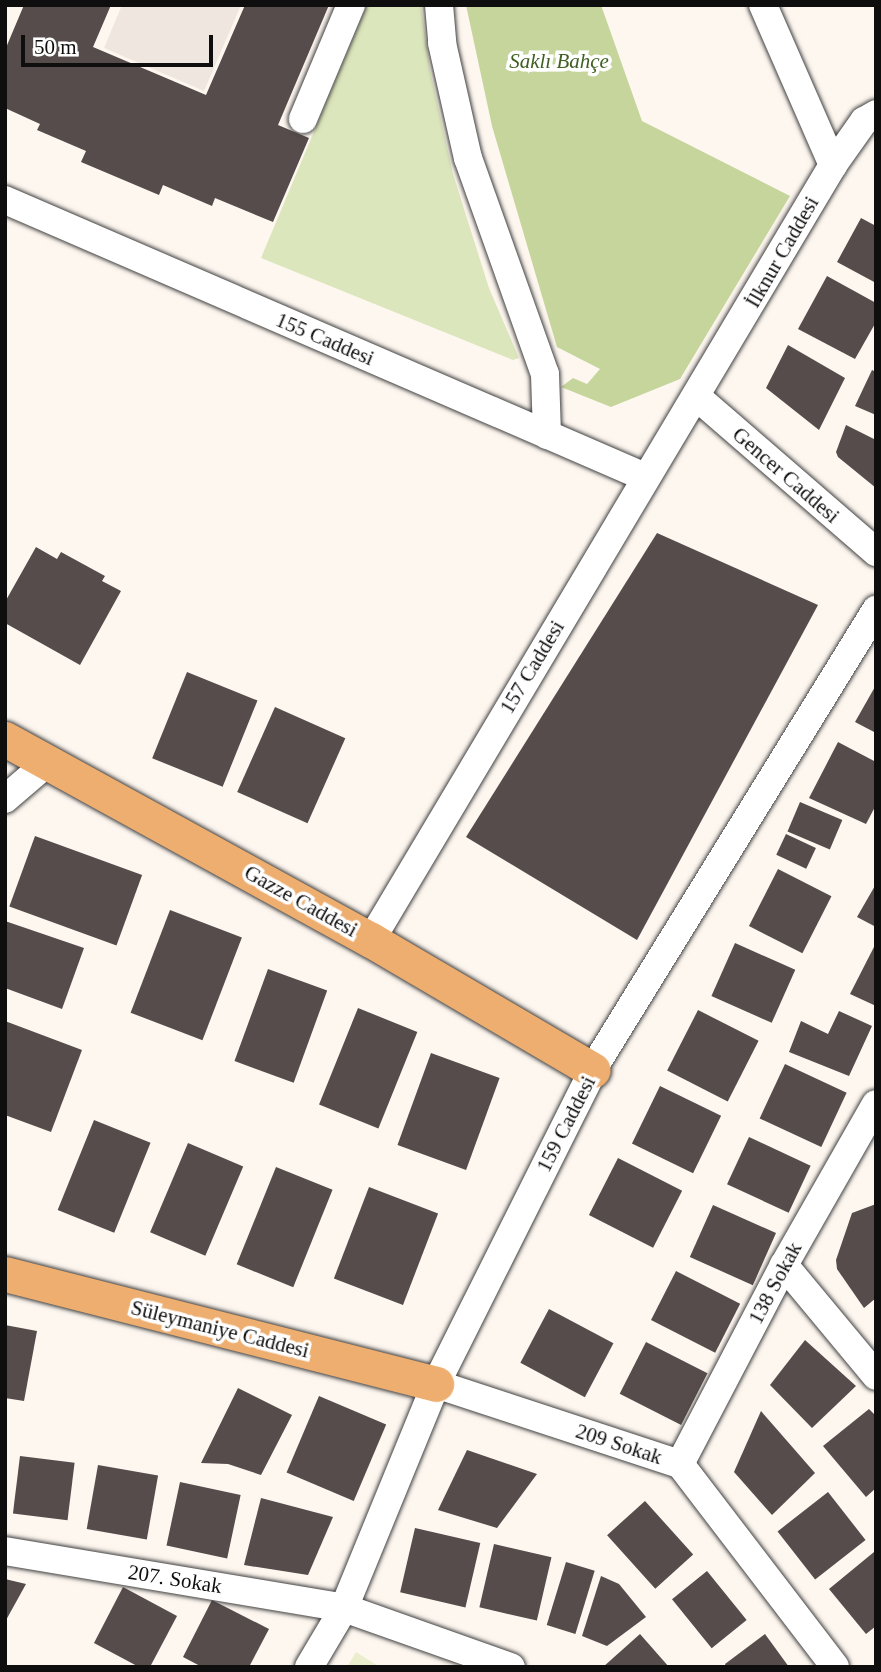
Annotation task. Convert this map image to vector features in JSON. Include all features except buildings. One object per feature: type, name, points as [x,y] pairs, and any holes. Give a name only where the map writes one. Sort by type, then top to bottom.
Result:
[{"type":"main road","name":"Gazze Caddesi","points":[[5,739],[371,940],[593,1070]]},
{"type":"main road","name":"Süleymaniye Caddesi","points":[[5,1274],[436,1384]]},
{"type":"street","points":[[303,119],[352,5]]},
{"type":"street","points":[[439,5],[442,43],[468,158],[545,374],[547,435]]},
{"type":"street","points":[[763,5],[833,165]]},
{"type":"street","name":"İlknur Caddesi","points":[[697,397],[833,165],[864,121],[876,114]]},
{"type":"street","name":"155 Caddesi","points":[[5,200],[645,477]]},
{"type":"street","name":"157 Caddesi","points":[[371,940],[645,477],[697,397]]},
{"type":"street","name":"Gencer Caddesi","points":[[697,397],[876,552]]},
{"type":"street","name":"159 Caddesi","points":[[309,1667],[344,1608],[436,1384],[593,1070],[876,610]]},
{"type":"street","points":[[5,799],[48,762]]},
{"type":"street","name":"138 Sokak","points":[[680,1464],[784,1265],[876,1104]]},
{"type":"street","points":[[784,1265],[876,1376]]},
{"type":"street","name":"209 Sokak","points":[[436,1384],[680,1464],[835,1667]]},
{"type":"street","name":"207. Sokak","points":[[5,1551],[344,1608],[511,1667]]},
{"type":"green space","points":[[367,5],[421,5],[430,70],[453,174],[489,288],[519,358],[513,360],[261,258]]},
{"type":"green space","name":"Saklı Bahçe","points":[[466,5],[601,5],[642,121],[790,196],[680,379],[611,407],[561,387],[573,378],[587,384],[600,369],[557,347],[492,126]]},
{"type":"green space","points":[[356,1652],[380,1667],[347,1667]]},
{"type":"shaded area","points":[[122,5],[241,5],[204,91],[104,48]]}]
